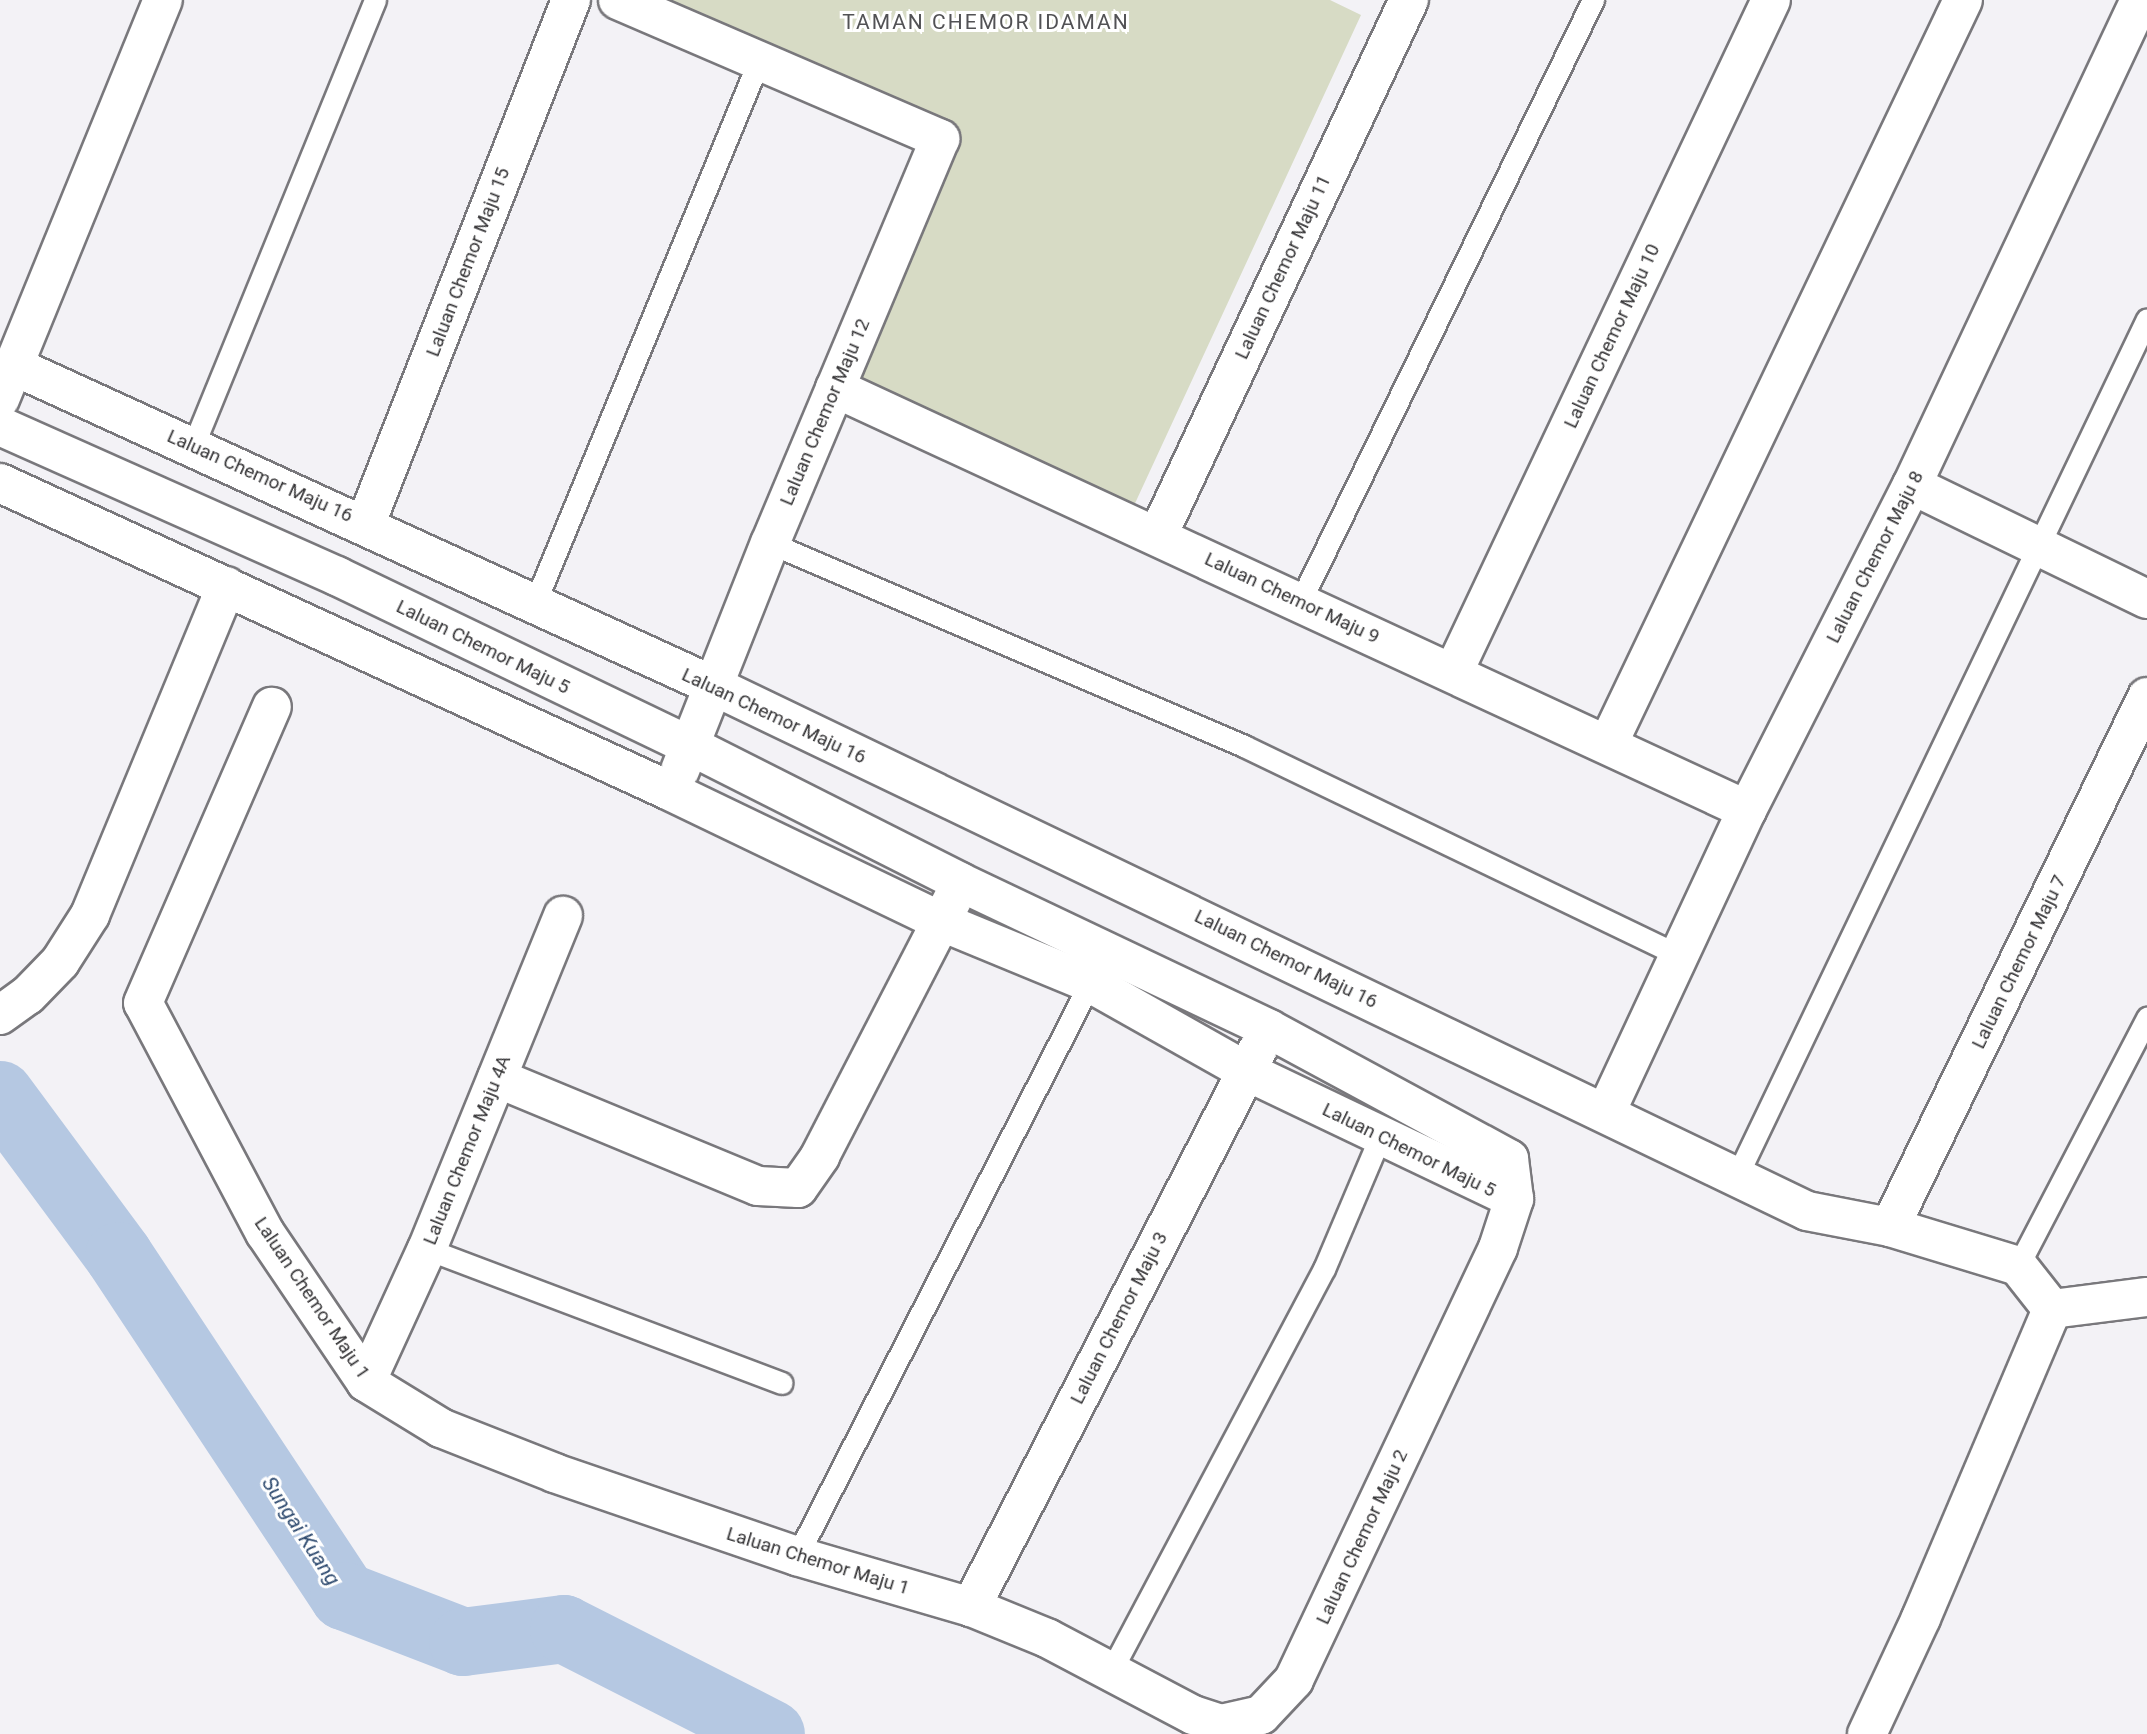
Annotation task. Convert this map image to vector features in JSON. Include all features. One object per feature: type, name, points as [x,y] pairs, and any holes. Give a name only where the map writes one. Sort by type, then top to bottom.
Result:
[{"type":"street","name":"Laluan Chemor Maju 16","points":[[163,0],[7,382],[193,446],[366,523],[1606,1112],[1735,1180],[1807,1212],[1890,1227],[2018,1266]]},
{"type":"street","name":"Laluan Chemor Maju 15","points":[[366,523],[571,0]]},
{"type":"street","points":[[618,0],[760,58]]},
{"type":"street","name":"Laluan Chemor Maju 10","points":[[1453,673],[1771,0]]},
{"type":"street","points":[[1608,744],[1963,0]]},
{"type":"street","name":"Laluan Chemor Maju 8","points":[[1606,1112],[1747,810],[1912,485],[2140,0]]},
{"type":"street","name":"Laluan Chemor Maju 11","points":[[1158,535],[1404,2]]},
{"type":"street","name":"Laluan Chemor Maju 12","points":[[670,790],[716,687],[770,543],[940,139],[760,58]]},
{"type":"street","name":"Laluan Chemor Maju 9","points":[[835,388],[1158,535],[1747,810]]},
{"type":"street","name":"Laluan Chemor Maju 5","points":[[0,426],[337,576],[691,746],[960,882],[1269,1029],[1509,1158],[1514,1199]]},
{"type":"street","name":"Laluan Chemor Maju 5","points":[[0,483],[670,790],[942,922],[1090,983],[1246,1071],[1514,1199]]},
{"type":"street","points":[[1912,485],[2147,599]]},
{"type":"street","points":[[14,1005],[60,962],[90,915],[226,586]]},
{"type":"street","name":"Laluan Chemor Maju 7","points":[[1890,1227],[2147,697]]},
{"type":"street","name":"Laluan Chemor Maju 1","points":[[272,707],[143,1003],[265,1233],[366,1382],[441,1428],[555,1473],[797,1556],[971,1607]]},
{"type":"street","points":[[497,1079],[758,1186],[798,1188],[820,1156],[942,922],[960,882]]},
{"type":"street","name":"Laluan Chemor Maju 4A","points":[[366,1382],[427,1249],[563,916]]},
{"type":"street","name":"Laluan Chemor Maju 3","points":[[971,1607],[1269,1029]]},
{"type":"street","name":"Laluan Chemor Maju 2","points":[[971,1607],[1111,1671],[1194,1715],[1221,1724],[1261,1715],[1294,1679],[1498,1248],[1514,1199]]},
{"type":"street","points":[[2018,1266],[2052,1309]]},
{"type":"street","points":[[2052,1309],[2147,1297]]},
{"type":"street","points":[[1867,1734],[2052,1309]]},
{"type":"lane","points":[[193,446],[375,0]]},
{"type":"lane","points":[[1300,602],[1593,0]]},
{"type":"lane","points":[[534,605],[760,58]]},
{"type":"lane","points":[[1735,1180],[2147,319]]},
{"type":"lane","points":[[770,543],[1244,746],[1681,956]]},
{"type":"lane","points":[[797,1556],[1090,983]]},
{"type":"lane","points":[[2018,1266],[2147,1018]]},
{"type":"lane","points":[[1111,1671],[1324,1269],[1380,1137]]},
{"type":"lane","points":[[427,1249],[781,1383]]},
{"type":"green space","points":[[644,0],[1330,0],[1361,15],[1131,512],[859,380],[958,141]]},
{"type":"waterway","name":"Sungai Kuang","points":[[0,1095],[119,1256],[344,1596],[463,1642],[564,1629],[771,1734]]},
{"type":"district","name":"TAMAN CHEMOR IDAMAN","points":[[986,22]]}]
